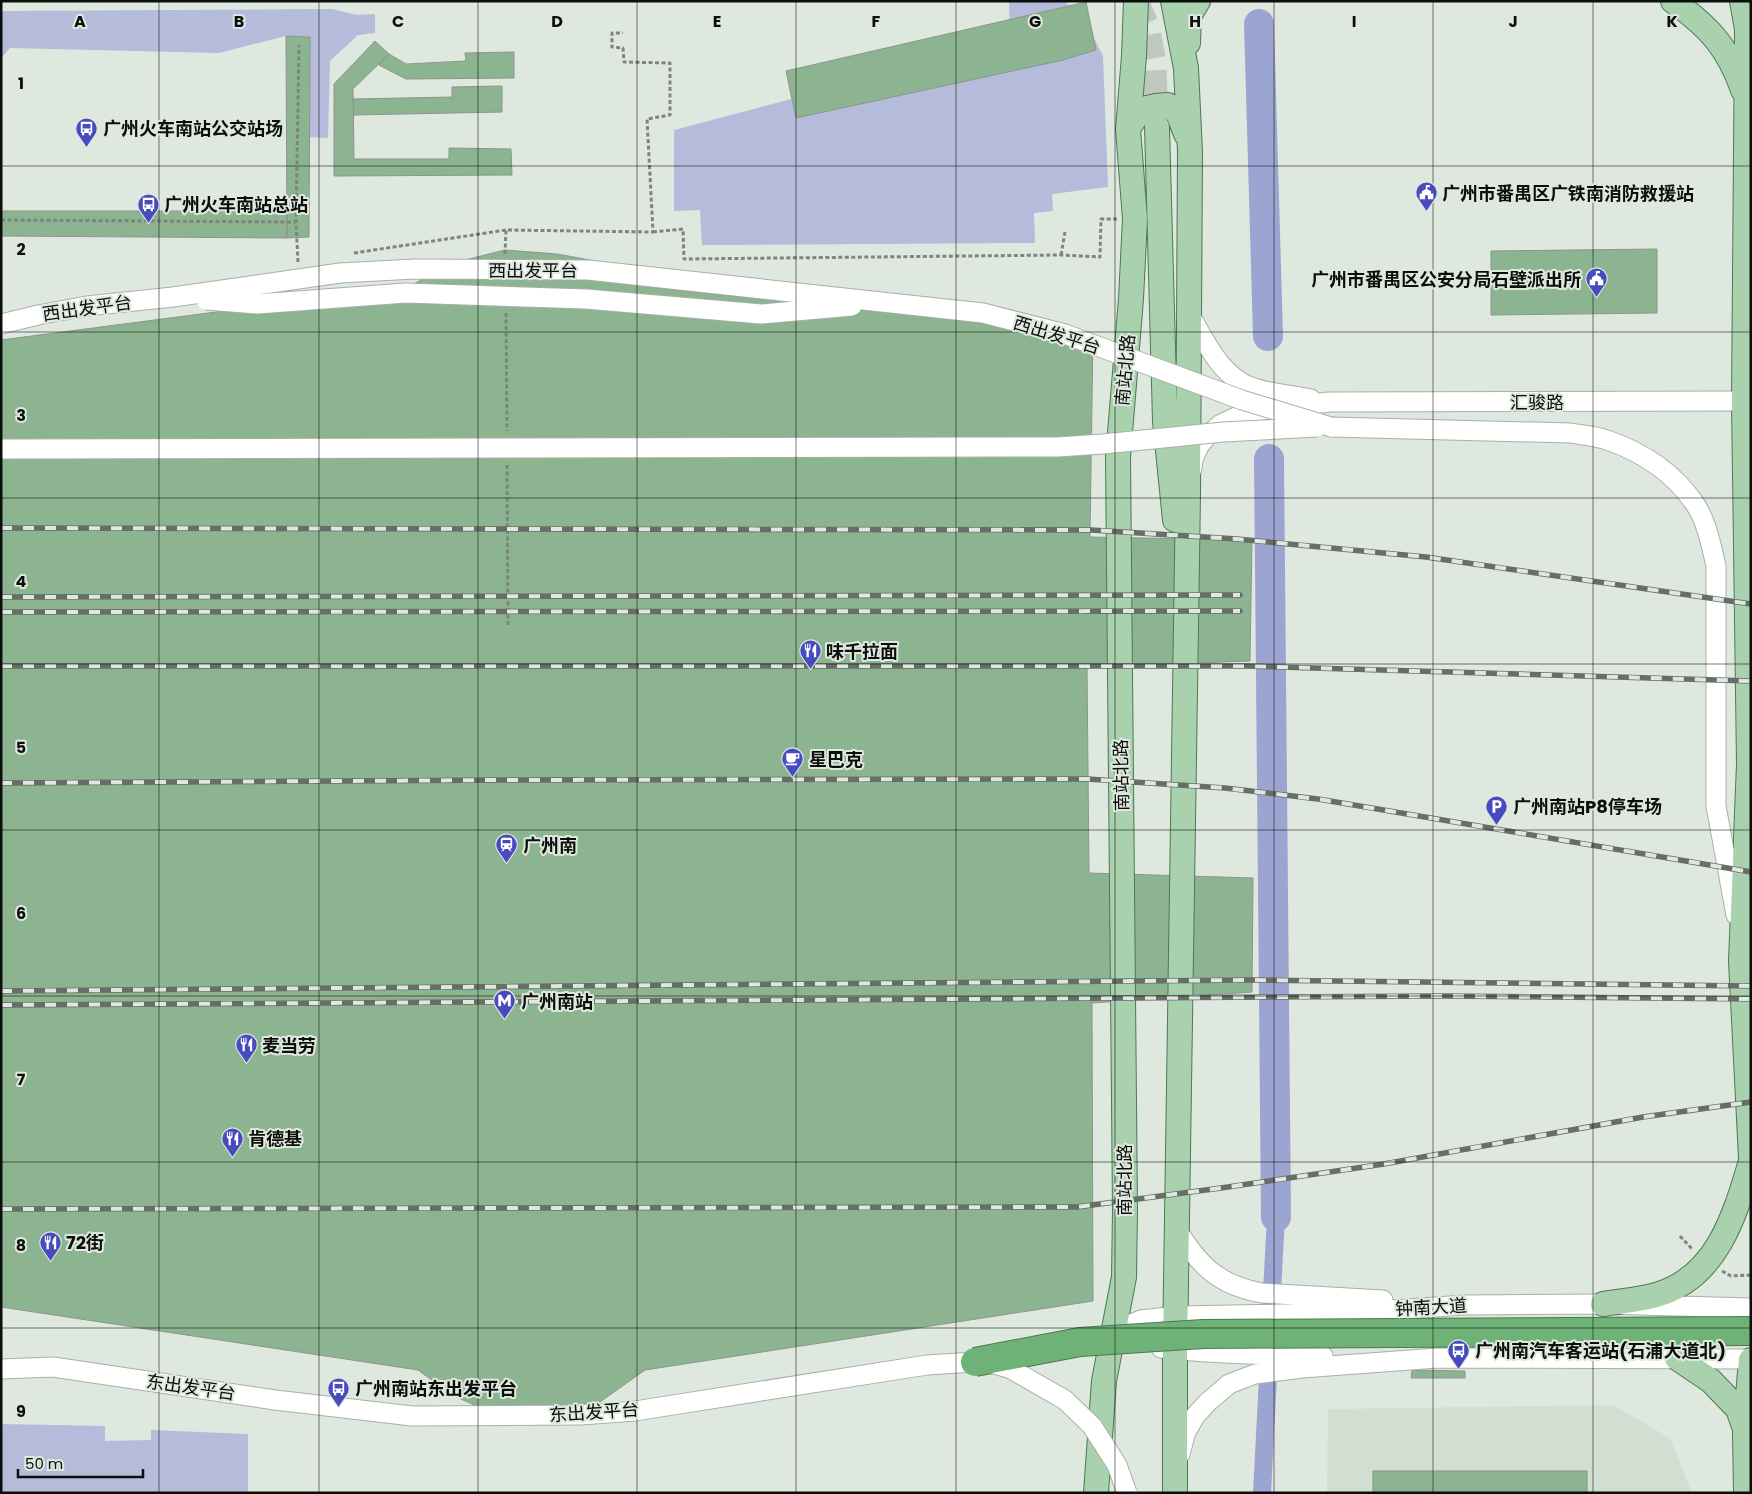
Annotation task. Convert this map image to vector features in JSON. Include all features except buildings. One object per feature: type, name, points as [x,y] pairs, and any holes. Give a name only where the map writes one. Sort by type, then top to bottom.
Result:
[{"type":"highway","points":[[975,1362],[1080,1342],[1204,1334],[1751,1330]]},
{"type":"main road","points":[[1116,1],[1127,22],[1134,56]]},
{"type":"main road","points":[[1134,56],[1136,1]]},
{"type":"main road","points":[[1173,1],[1186,68]]},
{"type":"main road","points":[[1174,1484],[1190,315],[1186,68],[1189,16],[1198,1]]},
{"type":"main road","points":[[1673,1],[1695,18],[1718,40],[1738,74],[1747,100]]},
{"type":"main road","points":[[1603,1304],[1657,1295],[1680,1286],[1706,1264],[1719,1245],[1737,1209],[1751,1159],[1741,961],[1749,764],[1744,401],[1748,151],[1747,29],[1742,1]]},
{"type":"main road","name":"南站北路","points":[[1096,1493],[1104,1381],[1124,1277],[1118,457],[1131,299],[1135,219],[1128,129],[1134,56]]},
{"type":"main road","points":[[1128,129],[1139,112],[1150,106],[1168,105],[1178,113],[1188,140]]},
{"type":"main road","points":[[1157,126],[1165,421],[1186,636]]},
{"type":"main road","points":[[1677,1358],[1712,1381],[1732,1402],[1738,1409],[1745,1432]]},
{"type":"main road","points":[[1746,1493],[1745,1432],[1751,1360]]},
{"type":"street","name":"西出发平台","points":[[1,324],[87,306],[173,297],[340,273],[415,269],[588,270],[982,313],[1065,334],[1242,400],[1331,427]]},
{"type":"street","name":"西出发平台","points":[[173,297],[258,304],[405,293],[586,299],[761,314],[893,302]]},
{"type":"street","points":[[1190,315],[1209,348],[1234,377],[1253,388],[1329,402]]},
{"type":"street","name":"汇骏路","points":[[1329,402],[1744,401]]},
{"type":"street","points":[[1188,494],[1194,459],[1199,446],[1208,434],[1221,424],[1254,411],[1329,402]]},
{"type":"street","points":[[1,449],[1058,447],[1222,432],[1331,427],[1570,433],[1606,440],[1649,459],[1671,476],[1695,505],[1707,531],[1716,566],[1716,806],[1734,899],[1741,961]]},
{"type":"street","points":[[1177,1230],[1191,1252],[1207,1269],[1228,1283],[1245,1290],[1312,1305],[1465,1305]]},
{"type":"street","name":"钟南大道","points":[[1113,1331],[1141,1320],[1176,1316],[1241,1314],[1312,1305],[1346,1313],[1465,1305],[1603,1304],[1751,1308]]},
{"type":"street","points":[[1344,1356],[1346,1313]]},
{"type":"street","points":[[1113,1331],[1156,1347],[1304,1362],[1437,1358]]},
{"type":"street","points":[[1174,1484],[1186,1432],[1195,1416],[1208,1402],[1230,1384],[1255,1374],[1304,1362],[1344,1356],[1751,1360]]},
{"type":"street","name":"东出发平台","points":[[1,1369],[53,1367],[275,1400],[412,1416],[581,1415],[635,1410],[927,1365],[975,1362],[994,1364],[1011,1370],[1065,1400],[1092,1426],[1117,1465],[1127,1493]]},
{"type":"path","points":[[623,33],[612,33],[612,48],[623,48],[624,62],[670,62],[670,115],[647,119],[653,232]]},
{"type":"path","points":[[300,45],[296,222],[298,262],[307,260]]},
{"type":"path","points":[[345,255],[506,230],[653,232],[683,229],[684,259],[1061,255],[1100,257],[1101,219],[1135,219]]},
{"type":"path","points":[[1,220],[296,222]]},
{"type":"path","points":[[505,250],[506,230]]},
{"type":"path","points":[[1061,255],[1065,232]]},
{"type":"shaded area","points":[[1009,1],[1064,1],[1083,17],[1103,56],[1108,187],[1052,194],[1053,211],[1034,213],[1035,243],[702,245],[700,210],[674,211],[674,130],[1010,41]]},
{"type":"shaded area","points":[[332,9],[357,15],[375,14],[375,33],[358,35],[330,61],[328,138],[309,137],[308,36],[286,36],[219,53],[10,48],[1,58],[1,11]]},
{"type":"shaded area","points":[[1613,1405],[1670,1438],[1692,1493],[1327,1493],[1328,1409]]},
{"type":"shaded area","points":[[1,1424],[105,1426],[105,1441],[151,1440],[151,1430],[248,1434],[248,1493],[1,1493]]},
{"type":"waterway","points":[[1259,24],[1268,336]]},
{"type":"waterway","points":[[1269,459],[1276,1217]]},
{"type":"waterway","points":[[1270,1329],[1276,1217]]},
{"type":"waterway","points":[[1262,1493],[1269,1358]]},
{"type":"tunnel","points":[[1137,1],[1148,28],[1154,61],[1157,127]]},
{"type":"railway","points":[[1,528],[1091,530],[1237,539],[1426,557],[1751,604]]},
{"type":"railway","points":[[1,597],[1240,595]]},
{"type":"railway","points":[[1,612],[1240,611]]},
{"type":"railway","points":[[1,666],[1247,666],[1751,681]]},
{"type":"railway","points":[[1,783],[1087,779],[1225,788],[1318,799],[1751,872]]},
{"type":"railway","points":[[1,991],[1252,980],[1751,986]]},
{"type":"railway","points":[[1,1005],[1443,996],[1751,999]]},
{"type":"railway","points":[[1,1209],[1077,1207],[1384,1164],[1643,1117],[1751,1102]]},
{"type":"place","name":"广州火车南站公交站场","points":[[87,147]]},
{"type":"place","name":"广州市番禺区广铁南消防救援站","points":[[1426,212]]},
{"type":"place","name":"广州火车南站总站","points":[[148,223]]},
{"type":"place","name":"广州市番禺区公安分局石壁派出所","points":[[1597,298]]},
{"type":"place","name":"味千拉面","points":[[810,670]]},
{"type":"place","name":"星巴克","points":[[793,778]]},
{"type":"place","name":"广州南站P8停车场","points":[[1497,825]]},
{"type":"place","name":"广州南","points":[[507,864]]},
{"type":"place","name":"广州南站","points":[[505,1020]]},
{"type":"place","name":"麦当劳","points":[[246,1064]]},
{"type":"place","name":"肯德基","points":[[232,1157]]},
{"type":"place","name":"72街","points":[[50,1261]]},
{"type":"place","name":"广州南汽车客运站(石浦大道北)","points":[[1459,1369]]},
{"type":"place","name":"广州南站东出发平台","points":[[339,1407]]}]
